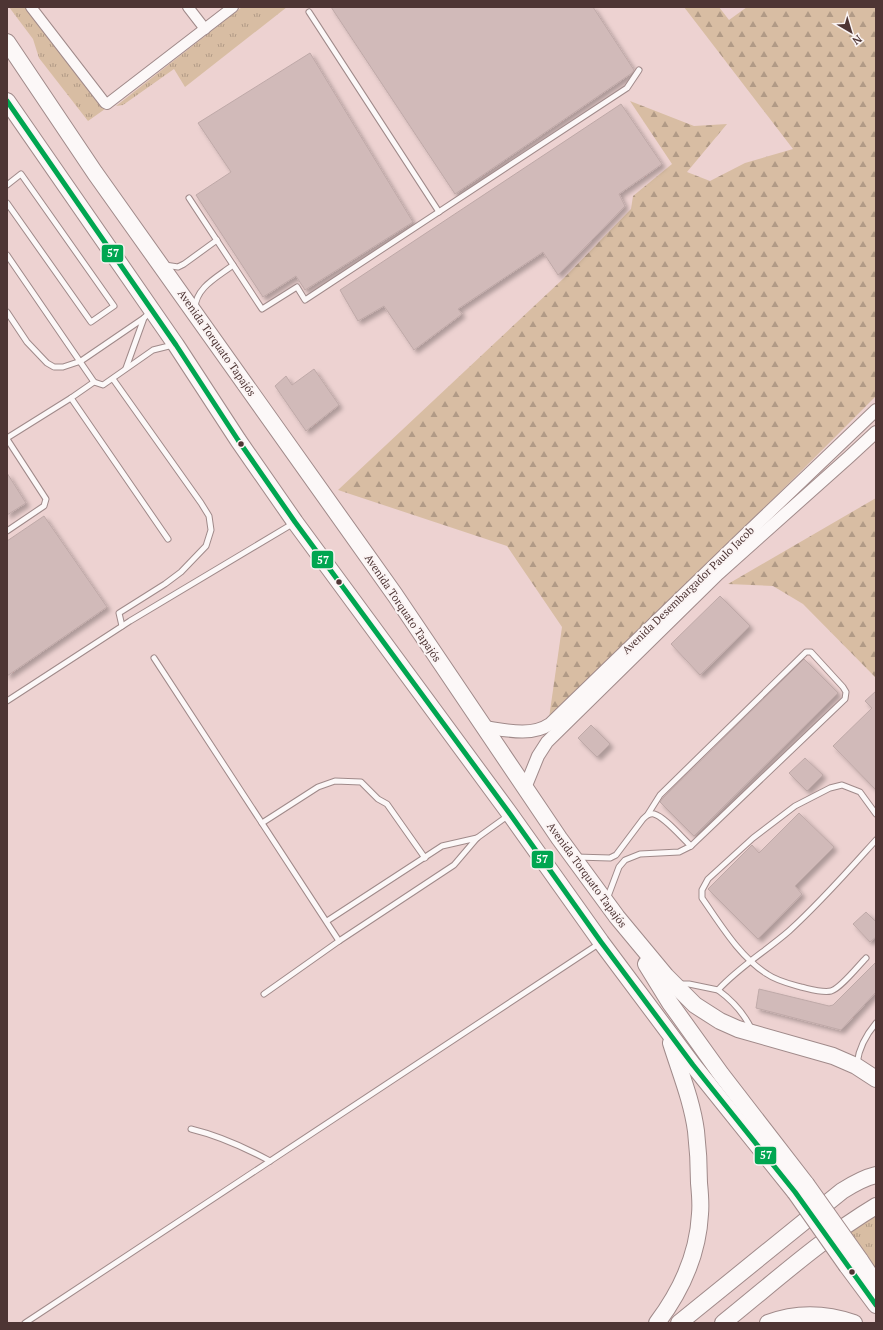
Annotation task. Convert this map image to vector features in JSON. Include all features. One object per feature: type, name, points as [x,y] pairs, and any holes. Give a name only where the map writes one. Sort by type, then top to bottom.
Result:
[{"type":"highway","name":"Avenida Torquato Tapajós","points":[[7,42],[95,172],[395,595],[573,857],[617,917],[673,984],[696,1005],[720,1021],[738,1030],[833,1056],[856,1066],[876,1079]]},
{"type":"highway","points":[[7,101],[148,314],[176,344],[238,440],[295,522],[510,814],[601,942],[693,1065],[800,1188]]},
{"type":"highway","points":[[617,917],[670,1003],[854,1263],[876,1305]]},
{"type":"highway","points":[[657,1323],[670,1306],[682,1284],[690,1264],[697,1238],[700,1213],[699,1162],[696,1130],[690,1104],[667,1030]]},
{"type":"highway","points":[[679,1323],[842,1191],[856,1182],[876,1175]]},
{"type":"highway","points":[[723,1323],[858,1216],[876,1206]]},
{"type":"highway","points":[[854,1263],[876,1284]]},
{"type":"highway","points":[[768,1323],[789,1317],[810,1314],[842,1319],[854,1323]]},
{"type":"street","points":[[31,7],[105,103],[109,103],[233,7]]},
{"type":"street","points":[[188,7],[205,29]]},
{"type":"street","name":"Avenida Desembargador Paulo Jacob","points":[[484,727],[506,731],[529,732],[544,728],[550,724],[876,410]]},
{"type":"street","points":[[863,422],[875,433]]},
{"type":"street","name":"Avenida Desembargador Paulo Jacob","points":[[525,788],[538,756],[547,742],[718,574],[875,433]]},
{"type":"lane","points":[[309,12],[439,212]]},
{"type":"lane","points":[[189,198],[262,309],[297,287],[305,300],[627,88],[640,70]]},
{"type":"lane","points":[[7,185],[21,174],[114,306],[91,322],[7,203]]},
{"type":"lane","points":[[159,263],[178,267],[217,240]]},
{"type":"lane","points":[[7,255],[94,382],[103,385],[153,350],[176,344]]},
{"type":"lane","points":[[195,313],[199,293],[233,265]]},
{"type":"lane","points":[[7,312],[27,342],[47,363],[54,367],[63,367],[81,361],[148,314]]},
{"type":"lane","points":[[126,368],[148,314]]},
{"type":"lane","points":[[112,379],[201,503],[209,516],[211,530],[206,546],[180,572],[165,584],[119,613],[122,626]]},
{"type":"lane","points":[[7,532],[44,506],[46,498],[7,439],[94,382]]},
{"type":"lane","points":[[71,398],[168,539]]},
{"type":"lane","points":[[7,701],[122,626],[295,522]]},
{"type":"lane","points":[[573,857],[610,858],[616,855],[648,814],[660,795],[806,652],[811,652],[843,686],[846,692],[845,699],[691,846],[679,852],[640,854],[625,860],[619,867],[606,902]]},
{"type":"lane","points":[[154,658],[339,941]]},
{"type":"lane","points":[[262,822],[318,787],[335,781],[361,782],[378,799],[387,804],[425,858]]},
{"type":"lane","points":[[866,958],[842,984],[832,991],[818,991],[780,981],[767,975],[751,962],[731,941],[702,898],[702,890],[708,879],[753,838],[795,806],[830,788],[842,785],[860,792],[876,814]]},
{"type":"lane","points":[[264,994],[339,941],[454,865],[477,838],[510,814]]},
{"type":"lane","points":[[648,814],[653,814],[662,818],[691,846]]},
{"type":"lane","points":[[327,922],[442,846],[477,838]]},
{"type":"lane","points":[[718,990],[730,977],[751,962],[789,930],[837,883],[876,840]]},
{"type":"lane","points":[[25,1323],[601,942]]},
{"type":"lane","points":[[673,984],[689,984],[718,990],[741,1010],[754,1034]]},
{"type":"lane","points":[[856,1066],[859,1052],[865,1038],[876,1024]]},
{"type":"lane","points":[[191,1129],[230,1140],[270,1161]]},
{"type":"green space","points":[[9,7],[26,7],[105,109],[88,121],[39,58],[33,39]]},
{"type":"green space","points":[[242,7],[287,7],[185,87],[174,69],[123,105],[116,106]]},
{"type":"green space","points":[[684,7],[719,7],[729,20],[747,7],[876,7],[876,396],[548,725],[562,627],[507,546],[338,490],[564,278],[631,209],[633,196],[672,164],[630,101],[694,126],[727,124],[687,172],[710,181],[745,163],[793,149]]},
{"type":"green space","points":[[876,498],[876,678],[803,604],[773,586],[728,584]]},
{"type":"green space","points":[[876,1213],[876,1275],[848,1233]]},
{"type":"building","points":[[331,7],[593,7],[634,70],[632,73],[455,194]]},
{"type":"building","points":[[310,53],[413,222],[305,290],[296,276],[263,297],[196,195],[231,172],[198,123]]},
{"type":"building","points":[[621,104],[662,164],[619,194],[625,206],[558,275],[543,252],[458,309],[462,314],[414,350],[384,306],[358,321],[340,290]]},
{"type":"building","points":[[314,369],[339,405],[306,431],[275,386],[286,376],[292,385]]},
{"type":"building","points":[[7,473],[26,503],[7,515]]},
{"type":"building","points":[[44,516],[107,607],[7,676],[7,541]]},
{"type":"building","points":[[720,596],[750,626],[700,675],[671,644]]},
{"type":"building","points":[[804,659],[838,693],[694,836],[660,802]]},
{"type":"building","points":[[876,691],[876,790],[833,746],[872,708],[865,701]]},
{"type":"building","points":[[591,725],[610,744],[597,757],[578,738]]},
{"type":"building","points":[[805,758],[823,775],[807,791],[789,773]]},
{"type":"building","points":[[799,813],[834,847],[795,886],[802,894],[758,939],[708,889],[752,845],[759,853]]},
{"type":"building","points":[[866,912],[876,922],[876,937],[870,942],[853,924]]},
{"type":"building","points":[[876,962],[876,992],[841,1030],[756,1008],[759,989],[829,1006],[833,1005]]},
{"type":"transit line","name":"57","points":[[7,101],[176,345],[238,440],[295,522],[510,814],[601,942],[693,1065],[795,1192],[876,1305]]}]
